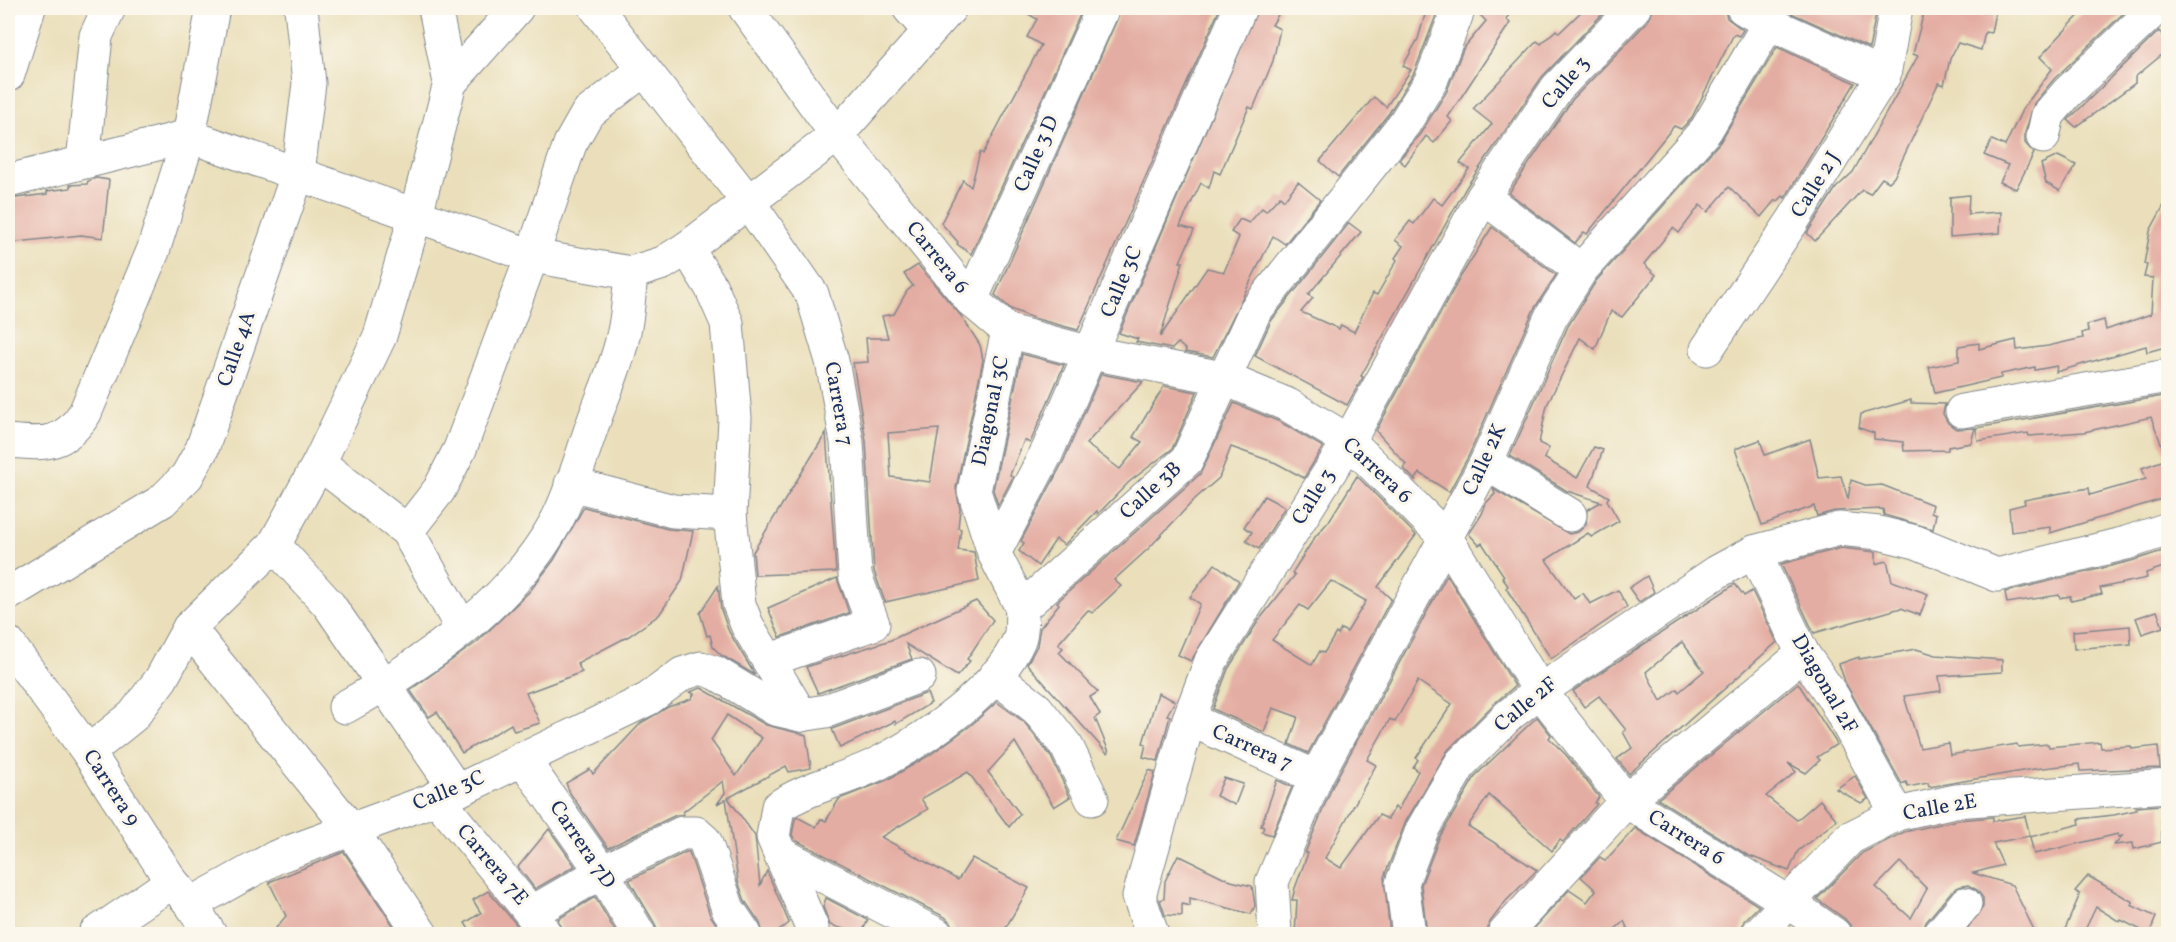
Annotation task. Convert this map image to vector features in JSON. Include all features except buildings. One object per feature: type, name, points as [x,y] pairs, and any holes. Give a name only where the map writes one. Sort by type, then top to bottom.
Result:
[{"type":"street","points":[[8,75],[29,8]]},
{"type":"street","points":[[83,162],[96,36],[109,8]]},
{"type":"street","points":[[8,441],[44,444],[73,432],[85,413],[153,251],[189,136],[213,8]]},
{"type":"street","name":"Calle 4A","points":[[8,594],[162,501],[187,476],[202,450],[298,173],[309,83],[301,8]]},
{"type":"street","points":[[88,752],[133,716],[161,679],[189,628],[274,545],[319,463],[380,336],[416,214],[450,82],[435,8]]},
{"type":"street","points":[[450,82],[517,8]]},
{"type":"street","name":"Carrera 7","points":[[596,8],[749,202],[813,294],[832,361],[847,442],[855,574],[873,624],[770,660]]},
{"type":"street","name":"Carrera 6","points":[[745,8],[837,135],[971,300],[1008,331],[1091,353],[1223,378],[1288,405],[1349,441],[1446,538],[1540,691],[1626,801],[1788,902],[1834,934]]},
{"type":"street","name":"Calle 3 D","points":[[971,300],[1103,8]]},
{"type":"street","name":"Calle 3C","points":[[994,553],[1047,452],[1240,8]]},
{"type":"street","name":"Calle 3B","points":[[1022,608],[1187,460],[1255,311],[1409,116],[1431,81],[1459,8]]},
{"type":"street","name":"Calle 3","points":[[1152,934],[1139,896],[1189,719],[1211,661],[1349,441],[1483,197],[1557,88],[1634,8]]},
{"type":"street","name":"Calle 2 J","points":[[1707,350],[1792,222],[1884,75],[1896,8]]},
{"type":"street","points":[[2043,137],[2048,115],[2067,93],[2156,8]]},
{"type":"street","points":[[8,181],[189,136],[532,256],[631,273],[663,262],[687,248],[837,135],[929,15]]},
{"type":"street","points":[[1756,15],[1884,75]]},
{"type":"street","name":"Calle 2K","points":[[1275,934],[1272,882],[1316,777],[1486,463],[1551,317],[1581,270],[1707,130],[1756,15]]},
{"type":"street","points":[[407,531],[439,490],[460,449],[532,256],[570,144],[587,114],[643,70]]},
{"type":"street","points":[[1483,197],[1581,270]]},
{"type":"street","points":[[687,248],[711,287],[727,323],[735,418],[730,514],[739,604],[747,625],[801,715],[826,711],[919,676]]},
{"type":"street","points":[[345,707],[386,684],[462,628],[502,594],[535,556],[558,518],[623,337],[631,273]]},
{"type":"street","name":"Diagonal 3C","points":[[994,553],[974,490],[1008,331]]},
{"type":"street","points":[[1962,411],[2169,375]]},
{"type":"street","points":[[319,463],[407,531],[462,628]]},
{"type":"street","points":[[1486,463],[1570,515]]},
{"type":"street","points":[[571,484],[673,511],[730,514]]},
{"type":"street","name":"Calle 2F","points":[[1409,934],[1402,883],[1422,830],[1461,763],[1509,715],[1540,691],[1717,572],[1754,552],[1839,529],[1879,533],[1916,542],[1997,575],[2126,543],[2169,529]]},
{"type":"street","name":"Carrera 7E","points":[[274,545],[329,605],[386,684],[447,794],[538,924]]},
{"type":"street","name":"Diagonal 2F","points":[[1754,552],[1803,654],[1833,697],[1897,814]]},
{"type":"street","points":[[812,934],[812,928],[773,837],[778,807],[794,796],[878,763],[949,721],[995,676],[1020,638],[1022,608],[994,553]]},
{"type":"street","points":[[189,628],[350,828],[421,934]]},
{"type":"street","name":"Carrera 9","points":[[8,643],[88,752],[210,934]]},
{"type":"street","points":[[1504,934],[1626,801],[1803,654]]},
{"type":"street","name":"Calle 3C","points":[[95,934],[181,893],[350,828],[447,794],[648,699],[682,674],[701,668],[716,672],[775,709],[801,715]]},
{"type":"street","points":[[995,676],[1037,709],[1067,747],[1092,799]]},
{"type":"street","name":"Carrera 7","points":[[1189,719],[1316,777]]},
{"type":"street","name":"Carrera 7D","points":[[522,758],[602,872],[639,934]]},
{"type":"street","name":"Calle 2E","points":[[1758,934],[1850,838],[1897,814],[1955,801],[2169,786]]},
{"type":"street","points":[[538,924],[602,872],[682,832],[696,833],[705,841],[728,909],[745,934]]},
{"type":"street","points":[[781,854],[936,934]]},
{"type":"street","points":[[1940,934],[1965,904]]}]
